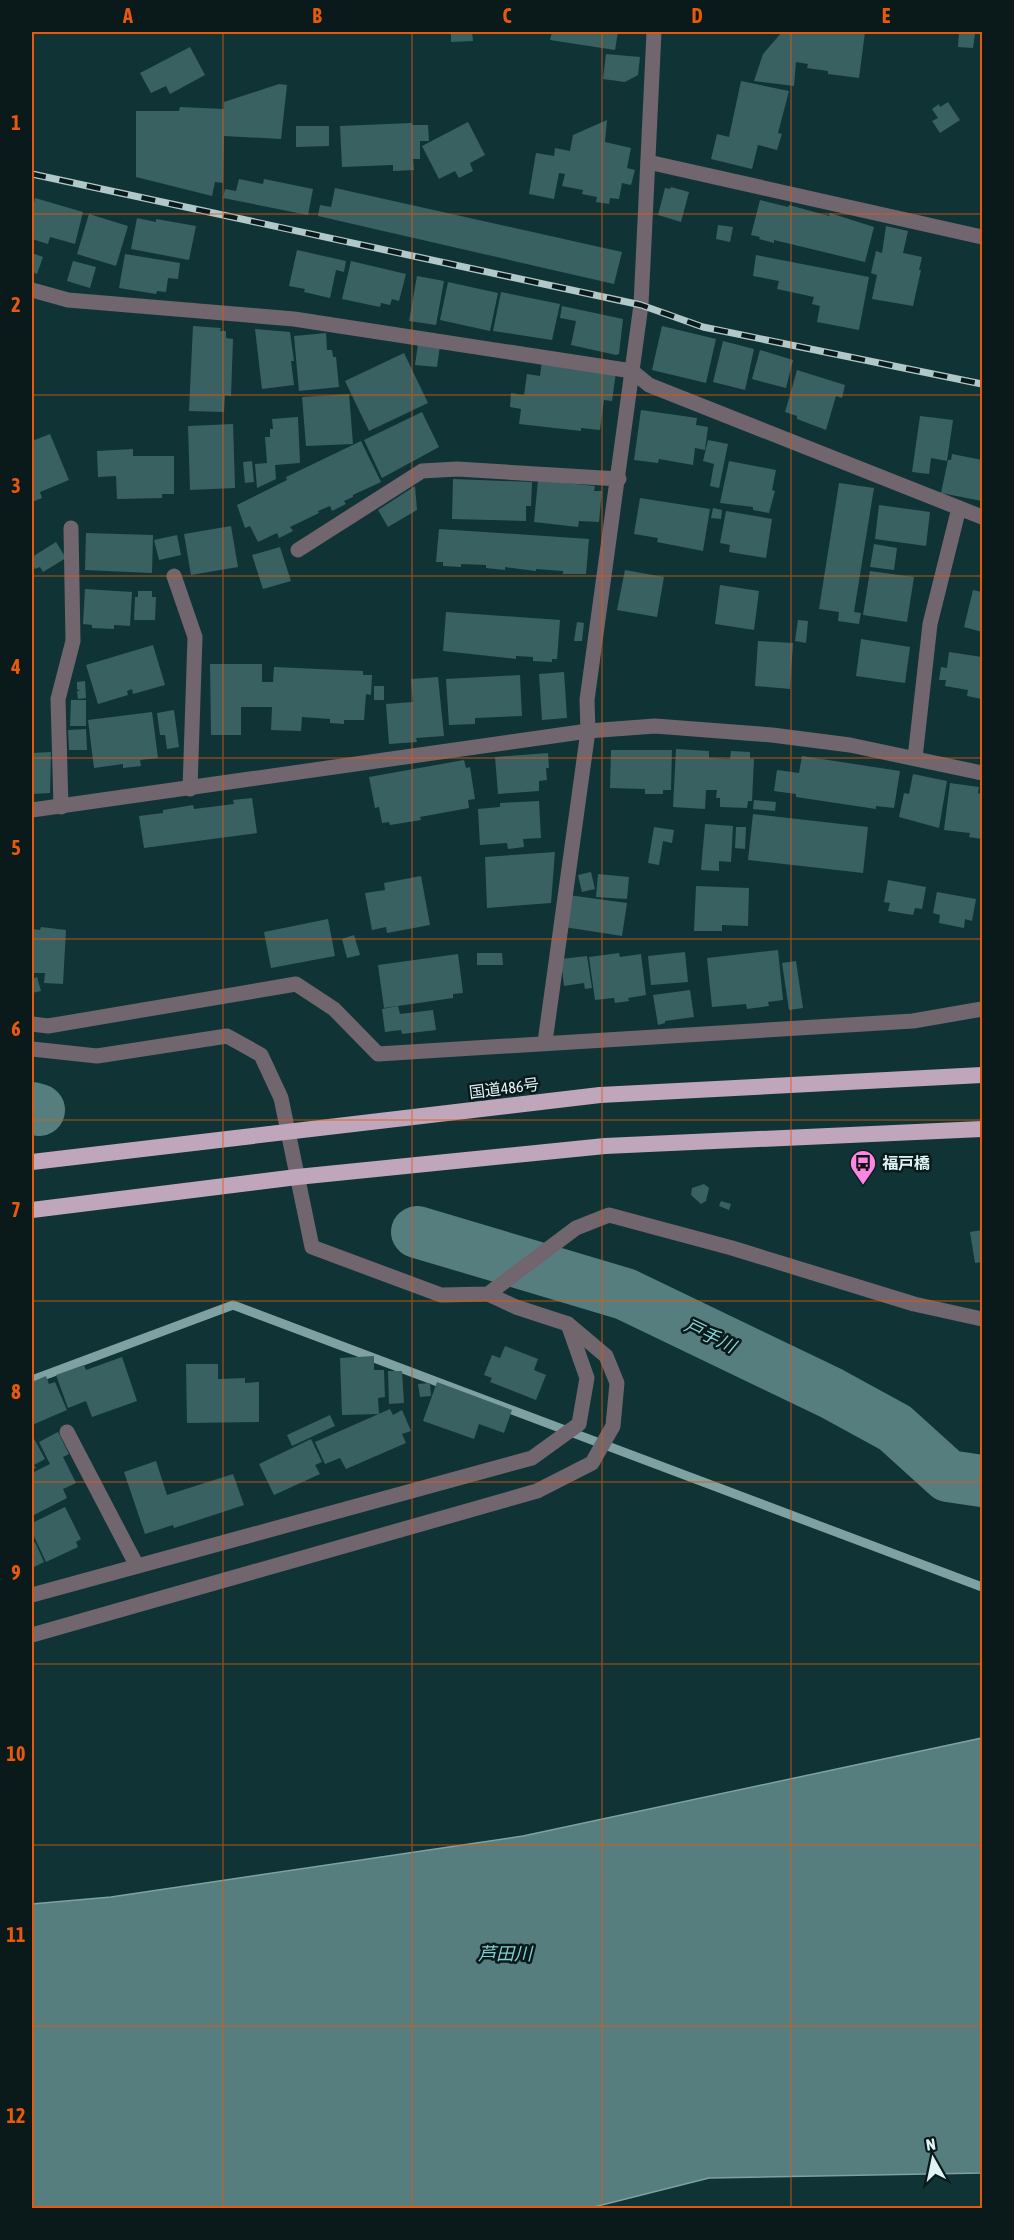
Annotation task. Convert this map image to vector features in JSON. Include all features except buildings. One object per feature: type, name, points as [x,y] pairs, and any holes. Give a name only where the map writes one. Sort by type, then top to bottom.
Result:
[{"type":"highway","name":"国道486号","points":[[32,1162],[600,1095],[982,1075]]},
{"type":"highway","points":[[32,1210],[297,1177],[605,1146],[982,1129]]},
{"type":"street","points":[[545,1042],[588,731],[588,700],[641,305],[654,32]]},
{"type":"street","points":[[648,162],[982,237]]},
{"type":"street","points":[[32,290],[68,300],[294,319],[632,371],[649,385],[982,518]]},
{"type":"street","points":[[298,550],[422,471],[457,469],[619,479]]},
{"type":"street","points":[[915,758],[930,624],[958,508]]},
{"type":"street","points":[[61,807],[58,699],[73,641],[71,528]]},
{"type":"street","points":[[174,576],[195,637],[190,789]]},
{"type":"street","points":[[32,810],[588,731],[655,726],[772,735],[850,745],[982,773]]},
{"type":"street","points":[[32,1024],[48,1026],[296,984],[334,1009],[378,1054],[913,1021],[982,1009]]},
{"type":"street","points":[[32,1049],[97,1056],[227,1036],[261,1055],[280,1098],[312,1247],[441,1295],[488,1294],[516,1307],[568,1324],[606,1356],[617,1383],[612,1426],[592,1463],[537,1491],[32,1635]]},
{"type":"street","points":[[488,1294],[576,1228],[609,1215],[732,1248],[914,1304],[982,1319]]},
{"type":"street","points":[[32,1594],[532,1458],[579,1424],[587,1378],[568,1324]]},
{"type":"street","points":[[67,1432],[137,1566]]},
{"type":"street","points":[[32,1584],[53,1589]]},
{"type":"water","name":"芦田川","points":[[982,1738],[982,2173],[709,2178],[590,2208],[32,2208],[32,1904],[111,1897],[523,1836]]},
{"type":"waterway","name":"戸手川","points":[[32,1108],[39,1110]]},
{"type":"waterway","name":"戸手川","points":[[417,1232],[625,1294],[831,1393],[895,1428],[948,1476],[982,1481]]},
{"type":"waterway","points":[[32,1380],[233,1305],[982,1587]]},
{"type":"railway","points":[[32,174],[641,305],[703,327],[982,384]]},
{"type":"place","name":"福戸橋","points":[[863,1186]]}]
